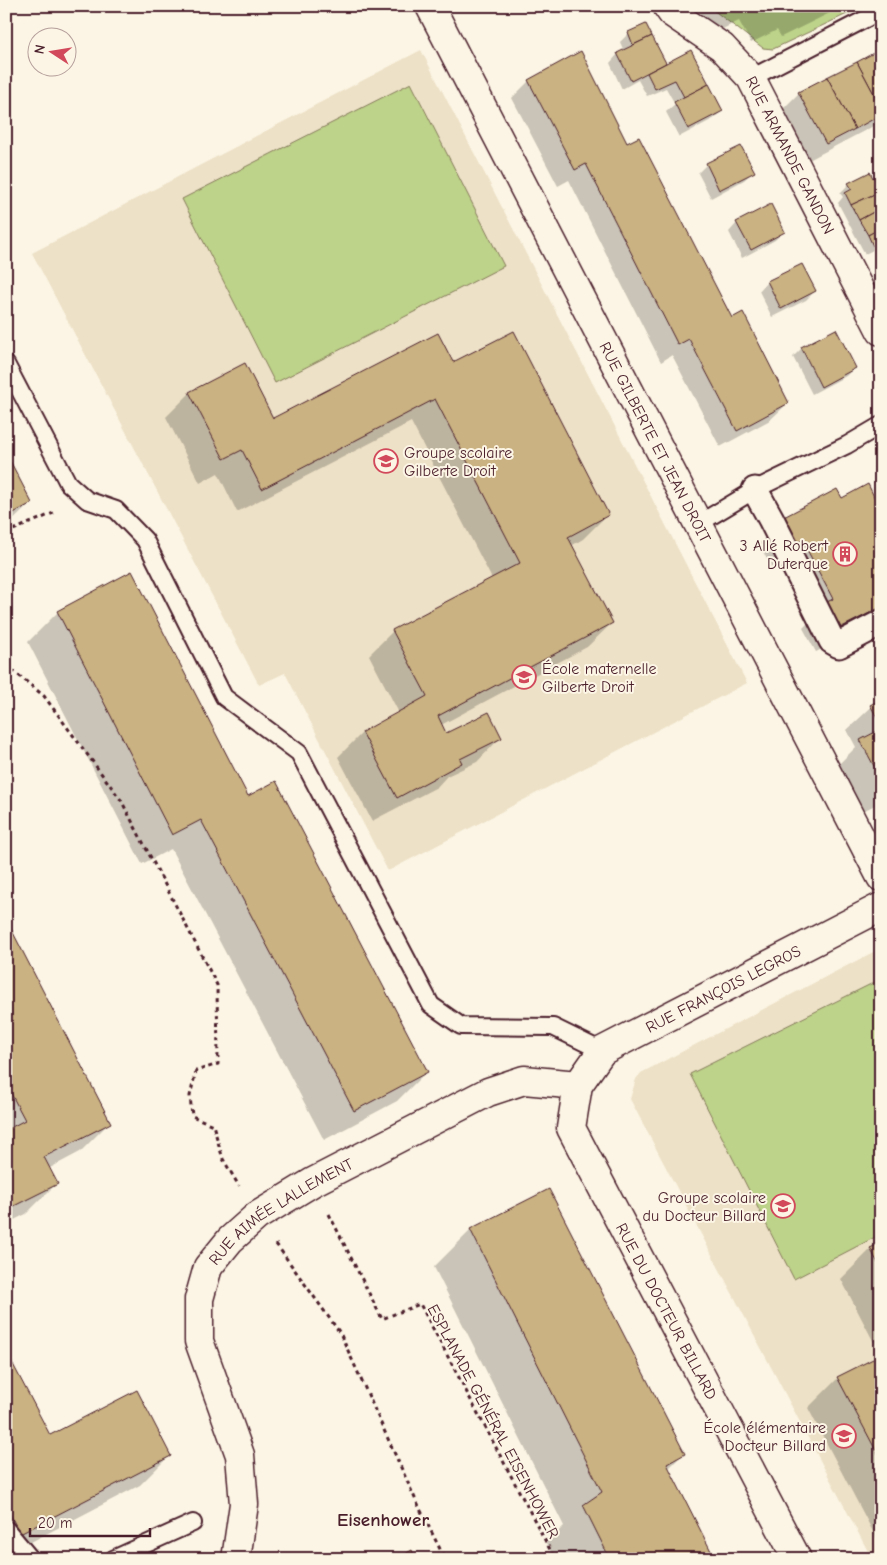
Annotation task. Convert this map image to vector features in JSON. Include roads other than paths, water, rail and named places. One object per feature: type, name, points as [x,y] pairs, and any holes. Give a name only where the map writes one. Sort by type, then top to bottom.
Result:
[{"type":"street","name":"RUE GILBERTE ET JEAN DROIT","points":[[430,6],[881,878]]},
{"type":"street","name":"RUE ARMANDE GANDON","points":[[667,6],[672,13],[722,47],[751,78],[881,331]]},
{"type":"street","points":[[755,490],[832,641],[839,645],[881,624]]},
{"type":"street","name":"RUE FRANÇOIS LEGROS","points":[[578,1085],[602,1051],[881,907]]},
{"type":"street","name":"RUE AIMÉE LALLEMENT","points":[[236,1559],[244,1504],[240,1455],[199,1341],[199,1299],[208,1267],[230,1240],[257,1216],[313,1182],[488,1092],[524,1080],[578,1085]]},
{"type":"street","name":"RUE DU DOCTEUR BILLARD","points":[[578,1085],[571,1128],[797,1559]]},
{"type":"lane","points":[[751,78],[881,11]]},
{"type":"lane","points":[[6,364],[68,483],[87,500],[116,510],[145,540],[224,697],[299,753],[431,1005],[461,1026],[553,1028],[602,1051]]},
{"type":"lane","points":[[698,524],[755,490],[847,445],[881,425]]},
{"type":"lane","points":[[113,1559],[194,1523]]},
{"type":"lane","points":[[6,1529],[31,1559]]},
{"type":"place","name":"Groupe scolaire Gilberte Droit","points":[[386,461]]},
{"type":"place","name":"3 Allé Robert Duterque","points":[[845,554]]},
{"type":"place","name":"École maternelle Gilberte Droit","points":[[524,677]]},
{"type":"place","name":"Groupe scolaire du Docteur Billard","points":[[783,1206]]},
{"type":"place","name":"École élémentaire Docteur Billard","points":[[844,1436]]},
{"type":"district","name":"Eisenhower","points":[[383,1519]]}]
